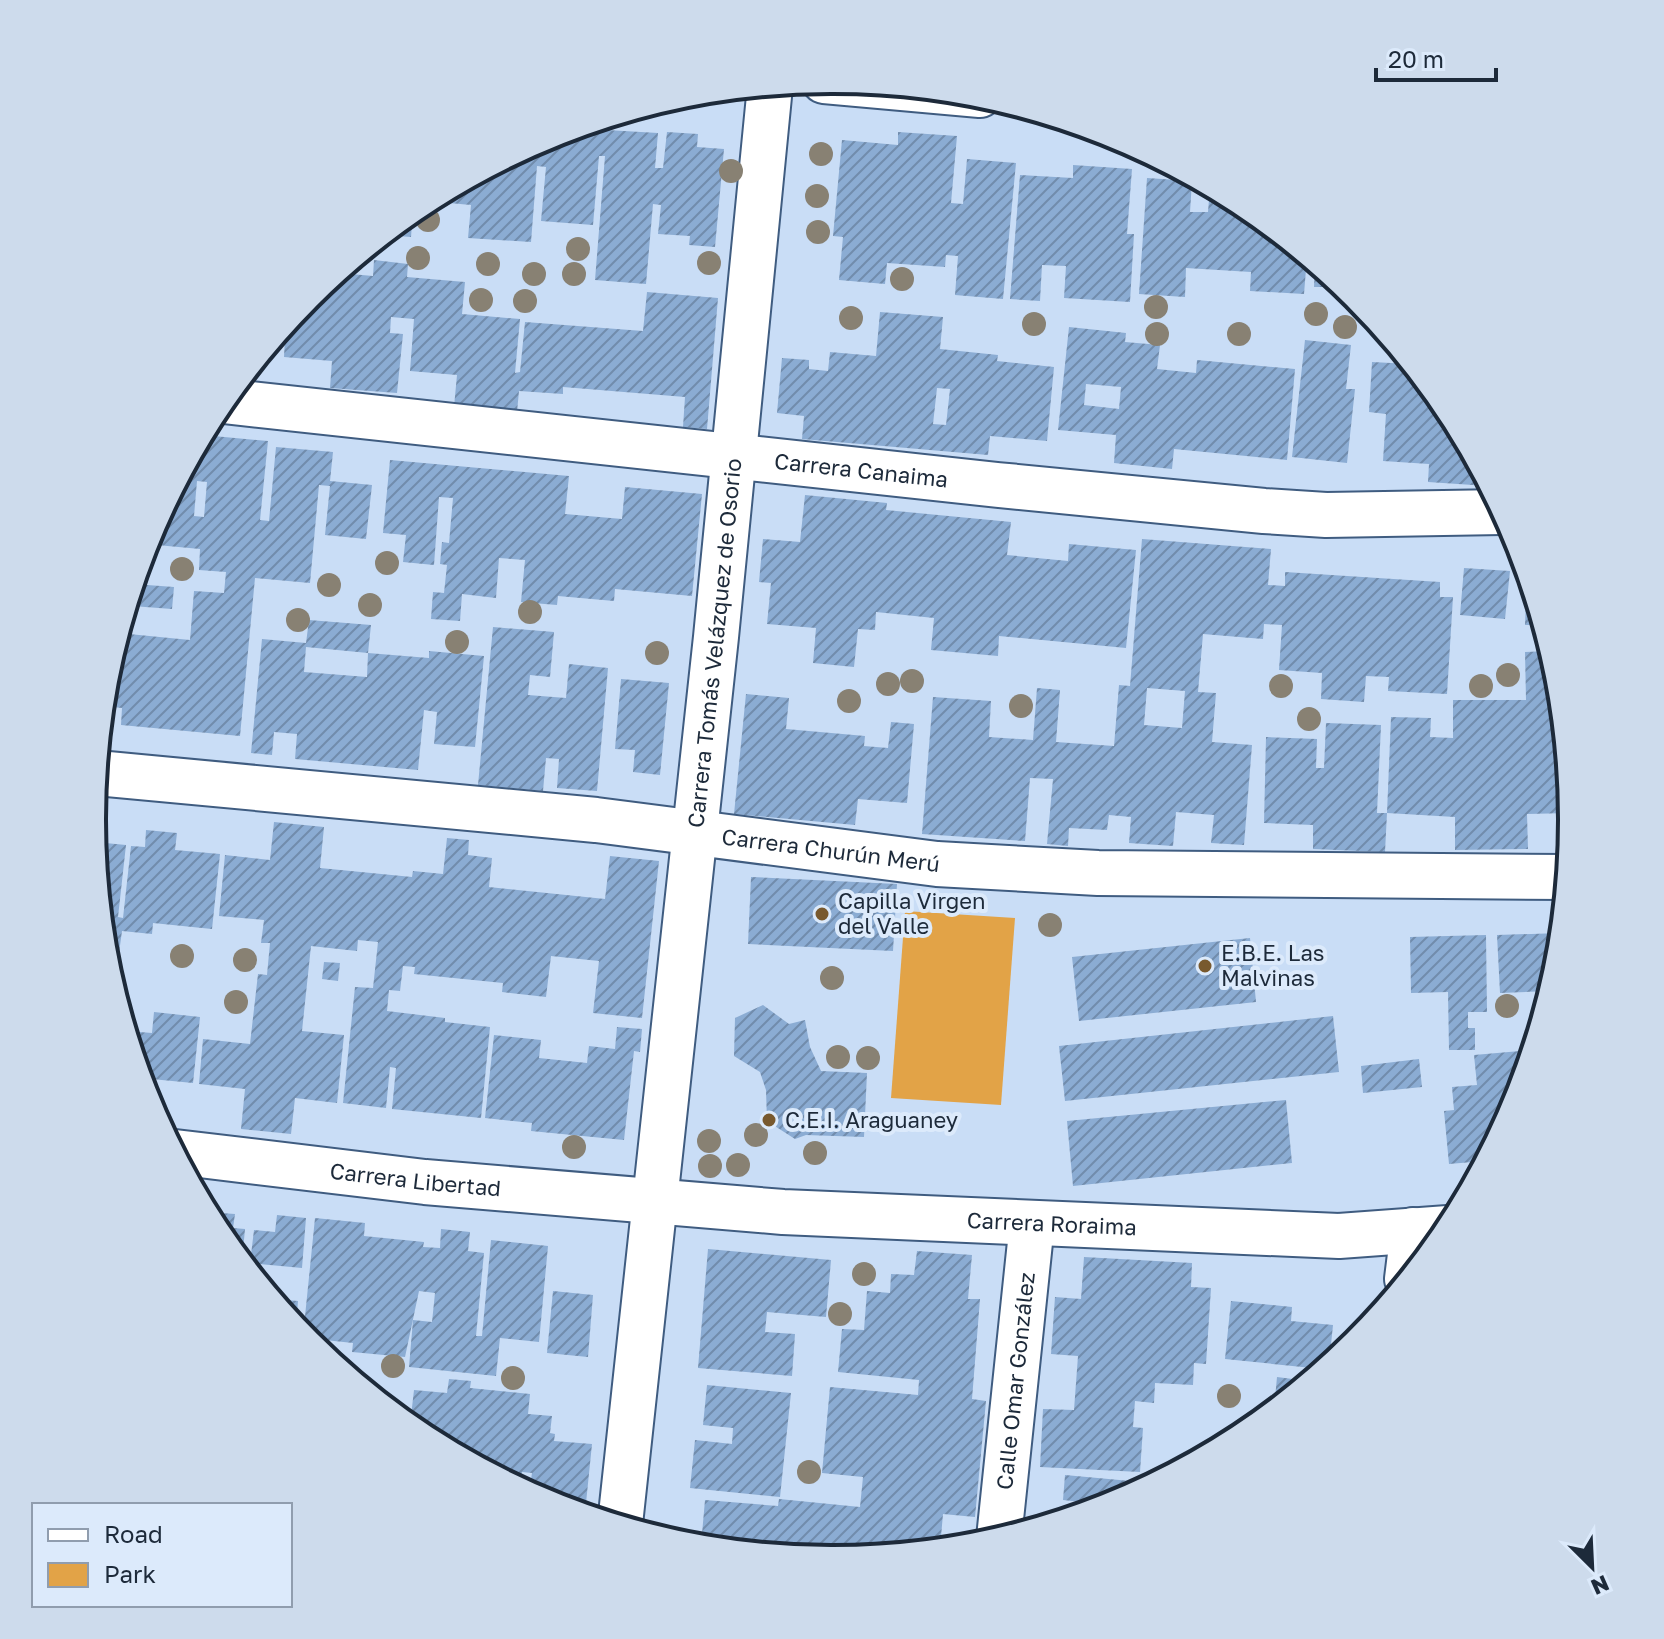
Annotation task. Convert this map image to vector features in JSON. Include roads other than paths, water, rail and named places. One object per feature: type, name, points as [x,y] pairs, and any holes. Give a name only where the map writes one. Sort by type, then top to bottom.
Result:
[{"type":"street","name":"Carrera Tomás Velázquez de Osorio","points":[[621,1513],[695,833],[769,97]]},
{"type":"street","name":"Carrera Canaima","points":[[238,403],[1264,511],[1326,515],[1489,512]]},
{"type":"street","name":"Carrera Churún Merú","points":[[108,774],[596,820],[937,864],[1025,870],[1555,877]]},
{"type":"street","name":"Carrera Libertad","points":[[188,1154],[425,1182],[655,1201]]},
{"type":"street","name":"Carrera Roraima","points":[[655,1201],[783,1212],[1339,1236],[1431,1229]]},
{"type":"street","name":"Calle Omar González","points":[[1000,1525],[1032,1223]]},
{"type":"place","name":"Capilla Virgen del Valle","points":[[822,914]]},
{"type":"place","name":"E.B.E. Las Malvinas","points":[[1205,966]]},
{"type":"place","name":"C.E.I. Araguaney","points":[[769,1120]]}]
